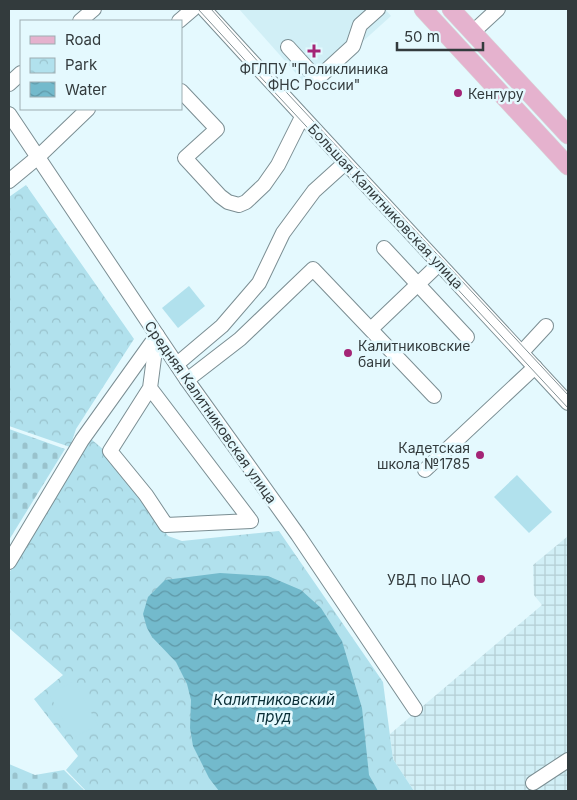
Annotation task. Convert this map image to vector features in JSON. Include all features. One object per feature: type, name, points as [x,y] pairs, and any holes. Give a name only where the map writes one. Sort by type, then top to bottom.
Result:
[{"type":"main road","points":[[423,9],[568,166]]},
{"type":"main road","points":[[451,9],[568,135]]},
{"type":"street","points":[[81,20],[94,9]]},
{"type":"street","points":[[180,20],[193,9]]},
{"type":"street","name":"Большая Калитниковская улица","points":[[204,9],[568,403]]},
{"type":"street","points":[[288,47],[317,79],[353,46],[360,25],[378,9]]},
{"type":"street","points":[[473,32],[498,9]]},
{"type":"street","points":[[9,84],[20,74]]},
{"type":"street","points":[[182,92],[217,129],[185,158],[220,196],[228,202],[239,205],[246,202],[264,185],[278,165],[302,117]]},
{"type":"street","points":[[9,181],[38,157],[87,110]]},
{"type":"street","name":"Средняя Калитниковская улица","points":[[9,114],[187,380],[298,535],[415,709]]},
{"type":"street","points":[[177,364],[222,326],[259,283],[283,233],[314,191],[346,163]]},
{"type":"street","points":[[384,248],[467,337]]},
{"type":"street","points":[[371,330],[440,264]]},
{"type":"street","points":[[187,380],[240,339],[313,268],[434,396]]},
{"type":"street","points":[[522,352],[546,326]]},
{"type":"street","points":[[150,388],[251,521],[166,525],[146,495],[110,451],[150,388],[157,335]]},
{"type":"street","points":[[9,562],[82,440],[157,335]]},
{"type":"street","points":[[425,470],[535,367]]},
{"type":"street","points":[[533,784],[568,760]]},
{"type":"shaded area","name":"ФГЛПУ \"Поликлиника ФНС России\"","points":[[239,9],[385,9],[391,16],[310,89]]},
{"type":"shaded area","points":[[568,536],[568,791],[414,791],[393,759],[390,734],[542,605],[534,595],[533,565]]},
{"type":"green space","points":[[26,185],[134,339],[76,429],[70,447],[9,426],[9,197]]},
{"type":"green space","points":[[189,286],[205,306],[178,328],[162,308]]},
{"type":"green space","points":[[9,429],[65,449],[9,540]]},
{"type":"green space","points":[[91,439],[111,456],[168,536],[182,541],[279,531],[383,682],[393,759],[414,791],[86,791],[66,770],[78,756],[34,699],[63,675],[9,628],[9,573]]},
{"type":"green space","points":[[517,475],[552,512],[529,533],[494,497]]},
{"type":"green space","points":[[74,681],[98,725],[73,738],[49,694]]},
{"type":"green space","points":[[9,764],[35,775],[64,770],[85,791],[9,791]]},
{"type":"water","name":"Калитниковский пруд","points":[[220,573],[268,576],[301,590],[321,608],[342,641],[362,708],[369,775],[378,791],[219,791],[209,778],[193,746],[190,728],[191,700],[187,684],[176,662],[152,637],[143,614],[148,597],[165,580]]},
{"type":"tram line","points":[[198,9],[568,408]]},
{"type":"tram line","points":[[211,9],[568,395]]},
{"type":"place","name":"ФГЛПУ \"Поликлиника ФНС России\"","points":[[314,51]]},
{"type":"place","name":"Кенгуру","points":[[458,93]]},
{"type":"place","name":"Калитниковские бани","points":[[348,353]]},
{"type":"place","name":"Кадетская школа №1785","points":[[480,455]]},
{"type":"place","name":"УВД по ЦАО","points":[[481,579]]}]
